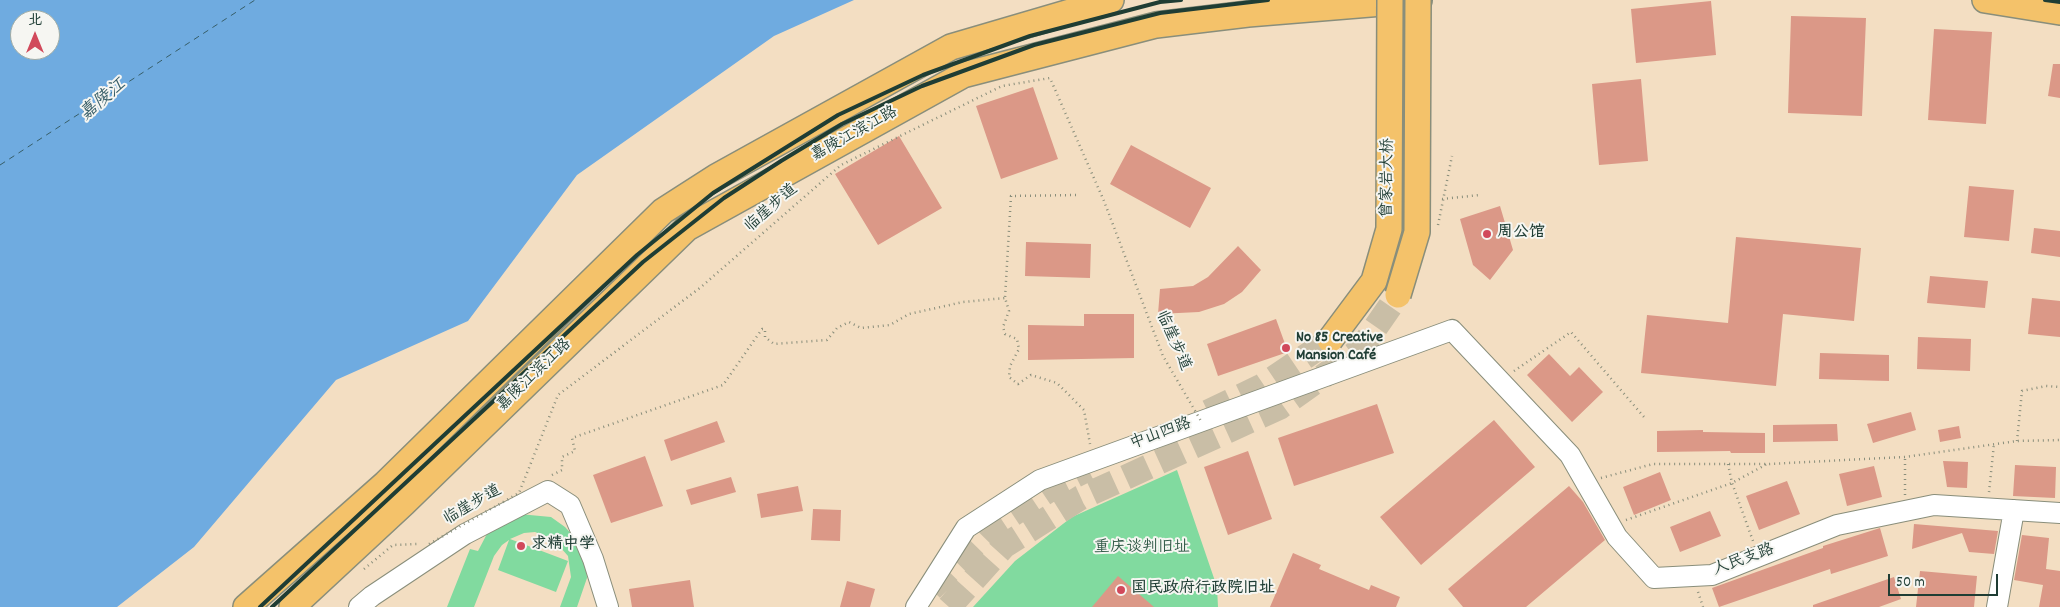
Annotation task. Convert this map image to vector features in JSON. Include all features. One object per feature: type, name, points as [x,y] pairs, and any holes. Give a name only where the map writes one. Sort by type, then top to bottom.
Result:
[{"type":"main road","name":"嘉陵江滨江路","points":[[246,607],[386,483],[663,211],[716,177],[951,47],[1111,0]]},
{"type":"main road","name":"曾家岩大桥","points":[[1330,340],[1374,280],[1388,230],[1390,0]]},
{"type":"main road","name":"嘉陵江滨江路","points":[[292,607],[404,503],[687,228],[963,76],[1156,25],[1248,14],[1418,0]]},
{"type":"main road","name":"曾家岩大桥","points":[[1398,295],[1417,232],[1418,0]]},
{"type":"main road","points":[[1985,0],[2060,12]]},
{"type":"street","name":"中山四路","points":[[916,607],[966,528],[1040,480],[1452,330]]},
{"type":"street","name":"人民支路","points":[[1452,330],[1570,455],[1617,537],[1654,578],[1712,575],[1837,525],[1934,505],[2060,513]]},
{"type":"street","points":[[359,607],[372,596],[459,538],[548,491],[570,505],[593,559],[608,607]]},
{"type":"street","points":[[1996,607],[2014,510]]},
{"type":"path","name":"临崖步道","points":[[363,570],[393,544],[429,544],[519,491],[558,395],[701,287],[841,165],[1002,86],[1050,78],[1104,201],[1163,356],[1201,421]]},
{"type":"path","points":[[1438,225],[1452,156]]},
{"type":"path","points":[[1076,195],[1011,196],[1006,298],[1009,311],[1003,327],[1005,334],[1017,339],[1020,350],[1010,366],[1009,377],[1018,384],[1031,375],[1057,383],[1084,410],[1090,444],[1098,458]]},
{"type":"path","points":[[1442,199],[1480,196]]},
{"type":"path","points":[[545,478],[562,470],[562,457],[575,451],[572,438],[724,386],[762,329],[766,329],[765,337],[774,344],[827,340],[837,328],[849,322],[862,328],[890,325],[909,314],[963,302],[1006,298]]},
{"type":"path","points":[[1500,381],[1571,332],[1644,417]]},
{"type":"path","points":[[2018,441],[2022,391],[2046,386],[2060,387]]},
{"type":"path","points":[[1585,482],[1653,464],[1768,464],[1905,457],[2018,441],[2060,440]]},
{"type":"path","points":[[1992,476],[1994,444]]},
{"type":"path","points":[[1905,457],[1905,511]]},
{"type":"path","points":[[1728,464],[1732,483],[1759,556]]},
{"type":"path","points":[[1610,526],[1732,483],[1768,464]]},
{"type":"path","points":[[519,491],[528,487]]},
{"type":"green space","name":"重庆谈判旧址","points":[[1177,470],[1217,587],[1218,607],[973,607],[1015,561],[1072,517]]},
{"type":"green space","points":[[519,514],[551,517],[565,527],[578,541],[586,564],[587,578],[577,607],[560,607],[571,577],[568,556],[553,539],[535,532],[524,533],[510,539],[568,561],[556,592],[498,570],[509,540],[502,545],[494,556],[474,607],[447,607],[470,549],[478,551],[489,530]]},
{"type":"water","name":"嘉陵江","points":[[0,0],[854,0],[774,36],[577,175],[468,321],[336,380],[194,547],[117,607],[0,607]]},
{"type":"building","points":[[1711,1],[1716,55],[1636,63],[1631,9]]},
{"type":"building","points":[[1791,16],[1866,18],[1862,116],[1788,113]]},
{"type":"building","points":[[1934,29],[1992,32],[1986,124],[1928,120]]},
{"type":"building","points":[[2053,64],[2060,64],[2060,98],[2048,96]]},
{"type":"building","points":[[1641,79],[1648,161],[1599,165],[1592,84]]},
{"type":"building","points":[[1033,87],[1058,159],[1001,179],[976,106]]},
{"type":"building","points":[[899,136],[942,208],[878,245],[835,174]]},
{"type":"building","points":[[1131,145],[1211,188],[1190,228],[1110,184]]},
{"type":"building","points":[[1969,186],[2014,190],[2009,241],[1964,237]]},
{"type":"building","name":"周公馆","points":[[1500,206],[1513,250],[1490,280],[1473,265],[1460,219]]},
{"type":"building","points":[[2034,228],[2060,231],[2060,257],[2031,253]]},
{"type":"building","points":[[1736,237],[1861,248],[1854,321],[1783,314],[1776,386],[1641,373],[1647,315],[1728,323]]},
{"type":"building","points":[[1026,242],[1091,244],[1090,278],[1025,276]]},
{"type":"building","points":[[1238,246],[1261,270],[1242,292],[1224,304],[1199,312],[1158,314],[1160,289],[1193,286],[1208,277]]},
{"type":"building","points":[[1930,276],[1988,281],[1985,308],[1927,303]]},
{"type":"building","points":[[2032,298],[2060,301],[2060,337],[2028,334]]},
{"type":"building","points":[[1084,314],[1134,314],[1134,358],[1028,360],[1028,325],[1084,326]]},
{"type":"building","points":[[1276,319],[1288,352],[1218,376],[1207,344]]},
{"type":"building","points":[[1918,337],[1971,339],[1970,371],[1917,369]]},
{"type":"building","points":[[1820,353],[1889,355],[1889,381],[1819,379]]},
{"type":"building","points":[[1549,354],[1570,376],[1579,367],[1603,392],[1572,422],[1527,375]]},
{"type":"building","points":[[1377,404],[1394,453],[1294,486],[1278,438]]},
{"type":"building","points":[[1911,412],[1916,430],[1873,443],[1867,424]]},
{"type":"building","points":[[1494,420],[1535,467],[1421,565],[1380,517]]},
{"type":"building","points":[[717,421],[725,442],[671,461],[664,440]]},
{"type":"building","points":[[1837,424],[1838,441],[1773,442],[1773,425]]},
{"type":"building","points":[[1959,426],[1961,438],[1940,442],[1938,430]]},
{"type":"building","points":[[1703,430],[1703,432],[1765,433],[1765,453],[1731,453],[1730,451],[1657,452],[1657,431]]},
{"type":"building","points":[[1248,451],[1272,519],[1228,535],[1204,467]]},
{"type":"building","points":[[645,456],[663,506],[611,523],[593,475]]},
{"type":"building","points":[[1943,461],[1968,462],[1967,488],[1947,487]]},
{"type":"building","points":[[2015,465],[2056,467],[2055,498],[2013,496]]},
{"type":"building","points":[[1874,466],[1882,497],[1847,506],[1839,474]]},
{"type":"building","points":[[1660,472],[1671,500],[1634,515],[1623,487]]},
{"type":"building","points":[[731,477],[736,492],[691,505],[686,490]]},
{"type":"building","points":[[1787,481],[1800,514],[1759,530],[1746,496]]},
{"type":"building","points":[[798,486],[803,511],[761,518],[757,494]]},
{"type":"building","points":[[1569,486],[1583,502],[1605,540],[1526,607],[1463,607],[1448,589]]},
{"type":"building","points":[[813,509],[841,510],[840,541],[811,540]]},
{"type":"building","points":[[1710,511],[1721,536],[1680,552],[1670,527]]},
{"type":"building","points":[[1914,524],[1998,531],[1994,554],[1969,552],[1962,533],[1912,549]]},
{"type":"building","points":[[1880,528],[1888,556],[1831,574],[1830,569],[1719,607],[1712,588],[1823,548],[1823,546]]},
{"type":"building","points":[[2022,535],[2049,538],[2046,569],[2060,571],[2060,607],[2039,607],[2043,585],[2014,580]]},
{"type":"building","points":[[1293,553],[1321,565],[1319,569],[1369,590],[1371,585],[1400,597],[1396,607],[1270,607]]},
{"type":"building","points":[[1920,571],[1977,576],[1974,607],[1916,607]]},
{"type":"building","name":"国民政府行政院旧址","points":[[1118,576],[1154,607],[1092,607]]},
{"type":"building","points":[[1894,577],[1901,599],[1879,607],[1813,607],[1813,605]]},
{"type":"building","points":[[690,580],[694,607],[632,607],[629,589]]},
{"type":"building","points":[[847,581],[875,589],[870,607],[840,607]]},
{"type":"ferry route","points":[[0,165],[255,0]]},
{"type":"tunnel","points":[[949,607],[1004,546],[1080,498],[1280,407],[1360,350],[1398,295]]},
{"type":"tunnel","points":[[1208,412],[1262,386],[1330,340]]},
{"type":"tunnel","points":[[931,589],[989,530],[1058,484],[1088,469]]},
{"type":"railway","points":[[260,607],[637,255],[713,193],[838,115],[923,75],[1030,36],[1160,2],[1181,0]]},
{"type":"railway","points":[[272,607],[643,262],[724,198],[781,161],[842,124],[922,86],[1034,45],[1160,13],[1268,0]]},
{"type":"railway","points":[[1398,0],[1401,119],[1408,176]]},
{"type":"railway","points":[[1410,0],[1413,118],[1421,179]]},
{"type":"railway","points":[[2045,0],[2060,2]]},
{"type":"place","name":"周公馆","points":[[1487,234]]},
{"type":"place","name":"No 85 Creative Mansion Café","points":[[1286,348]]},
{"type":"place","name":"求精中学","points":[[521,546]]},
{"type":"place","name":"国民政府行政院旧址","points":[[1121,590]]}]
